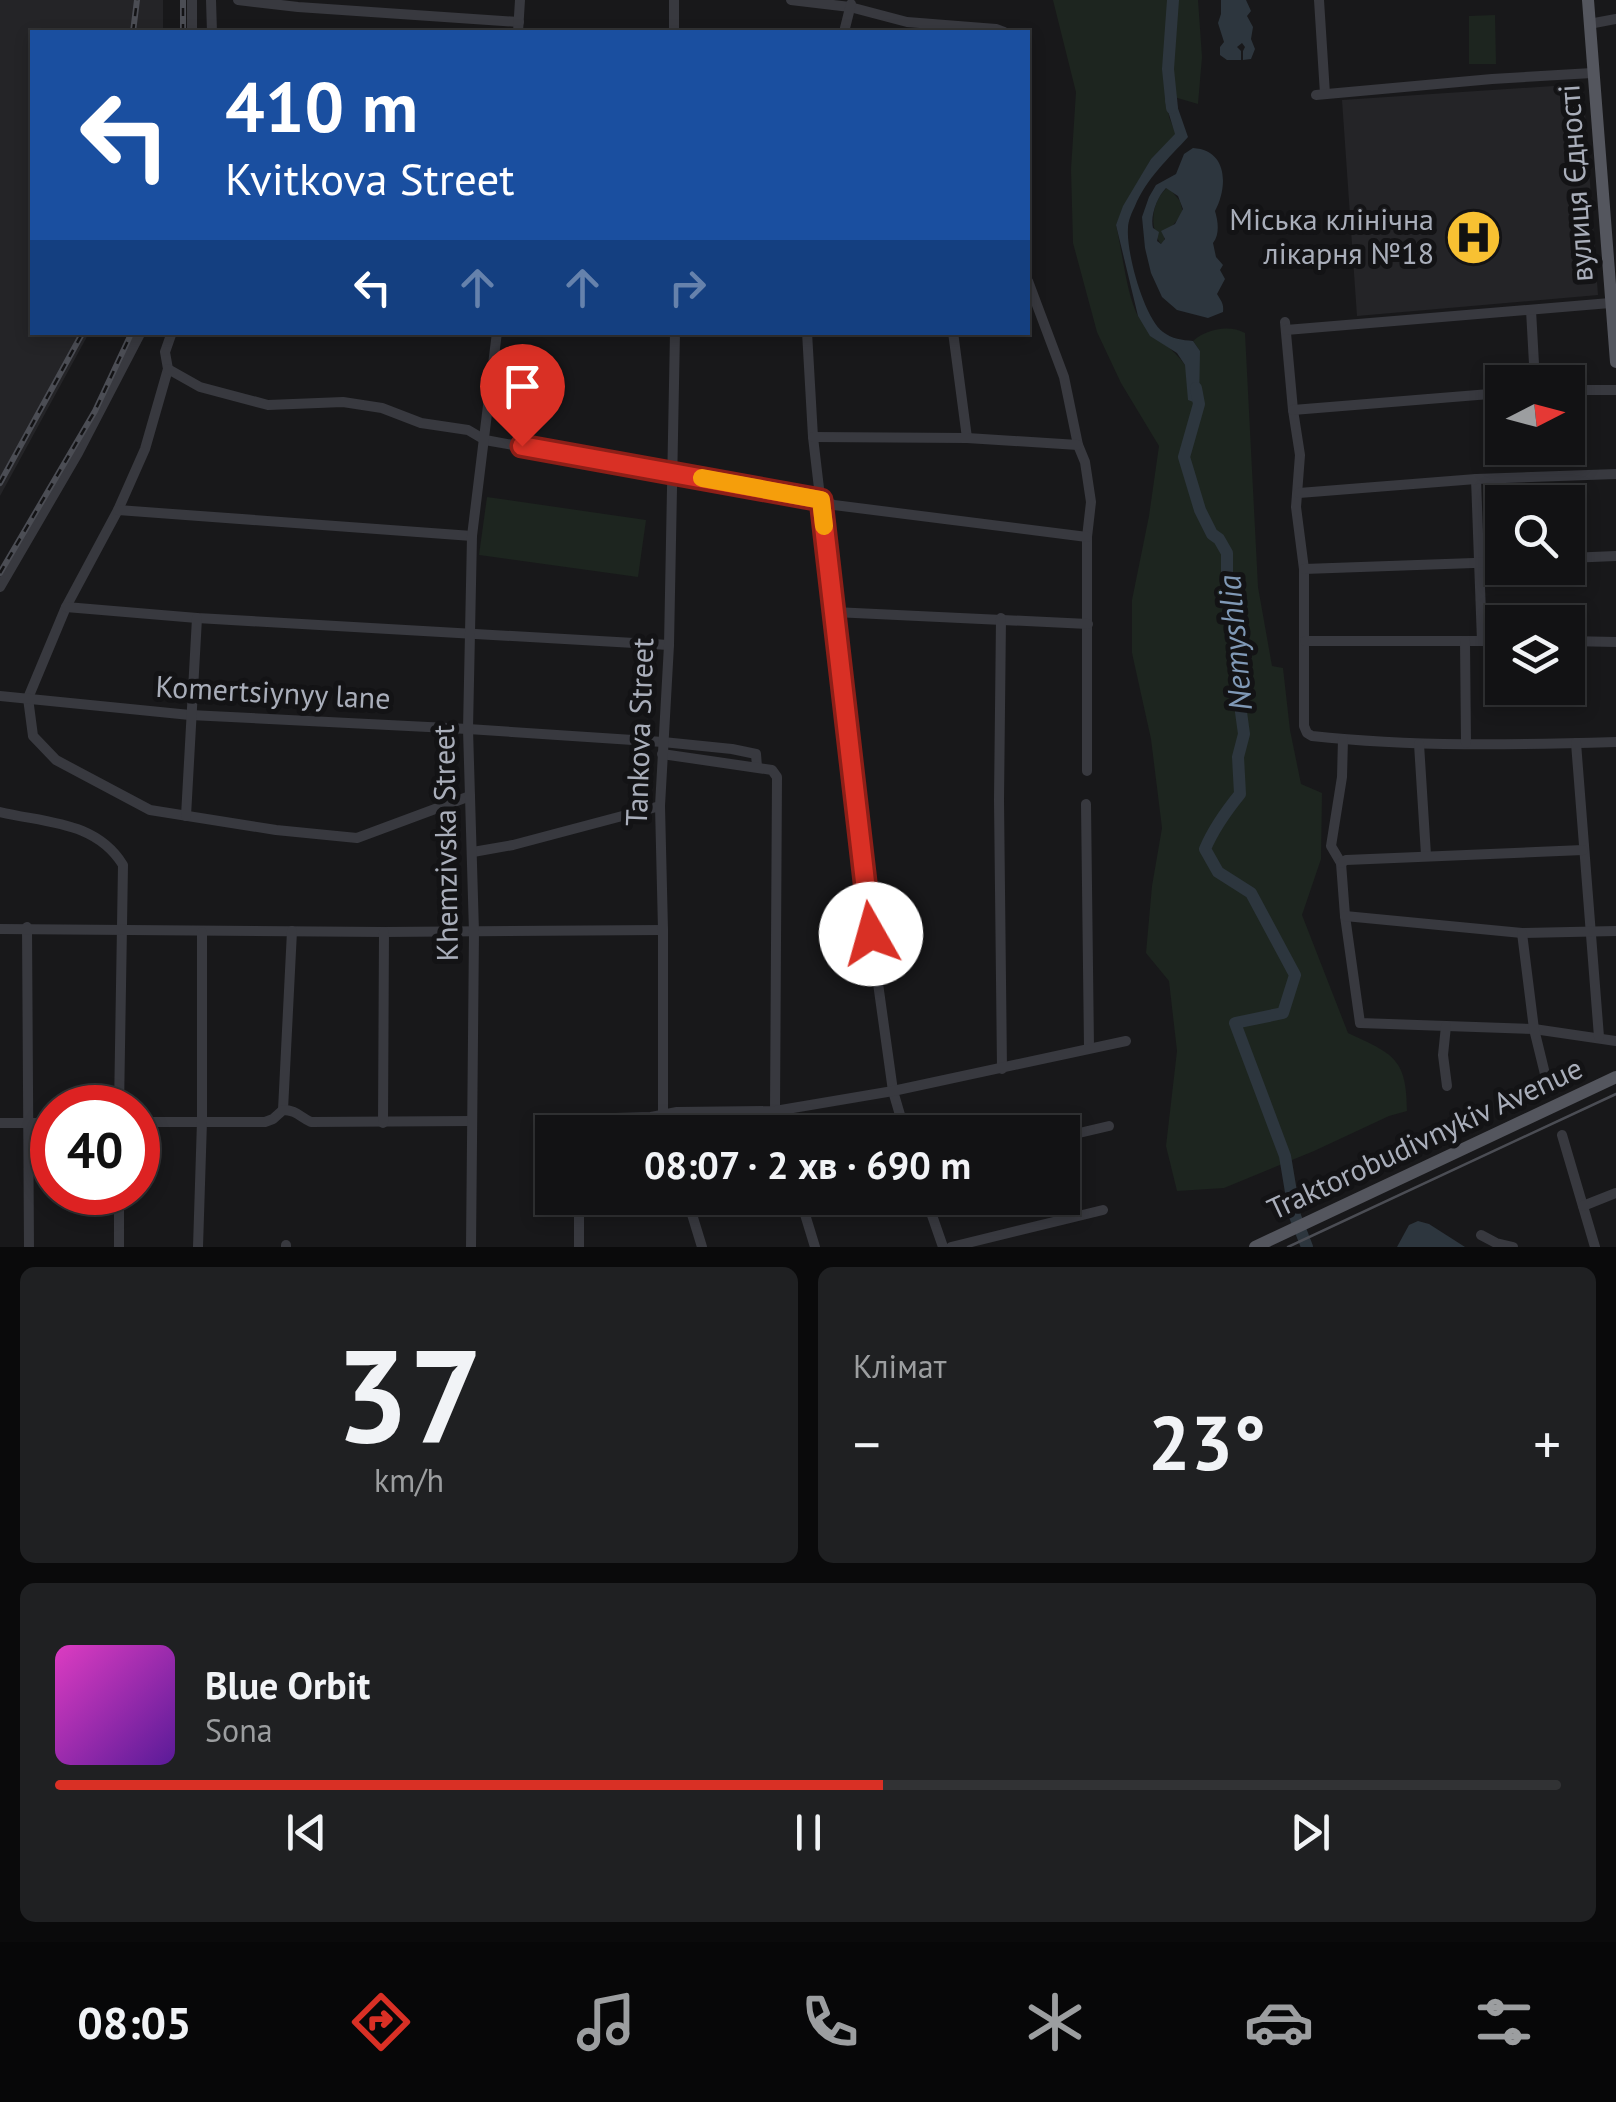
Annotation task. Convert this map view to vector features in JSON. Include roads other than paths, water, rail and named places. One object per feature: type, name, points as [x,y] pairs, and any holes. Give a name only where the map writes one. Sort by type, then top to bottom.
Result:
[{"type":"main road","name":"вулиця Єдності","points":[[1588,0],[1616,362]]},
{"type":"main road","name":"Traktorobudivnykiv Avenue","points":[[1255,1247],[1616,1076]]},
{"type":"street","points":[[192,0],[192,30]]},
{"type":"street","points":[[211,0],[212,30]]},
{"type":"street","points":[[238,0],[519,27],[520,0]]},
{"type":"street","points":[[674,0],[674,30]]},
{"type":"street","points":[[791,0],[851,3],[907,22],[1000,30]]},
{"type":"street","points":[[1319,0],[1320,94],[1592,74]]},
{"type":"street","points":[[844,30],[851,3]]},
{"type":"street","points":[[1589,24],[1616,19]]},
{"type":"street","points":[[1601,194],[1616,189]]},
{"type":"street","points":[[1030,287],[1064,377],[1091,502],[1086,537],[1087,771]]},
{"type":"street","points":[[1612,294],[1530,310],[1286,326],[1300,454],[1296,508],[1304,569],[1307,733],[1419,744],[1616,742]]},
{"type":"street","points":[[1530,310],[1534,365]]},
{"type":"street","points":[[0,587],[62,482],[139,335]]},
{"type":"street","points":[[171,335],[165,352],[168,369],[145,449],[118,510],[66,607],[28,698],[33,736],[56,760],[150,810],[276,830],[357,838],[470,796]]},
{"type":"street","name":"Khemzivska Street","points":[[470,1247],[474,932],[468,729],[472,536],[497,335]]},
{"type":"street","name":"Tankova Street","points":[[663,1114],[660,806],[669,646],[675,335]]},
{"type":"street","points":[[807,335],[813,436],[871,934],[900,1115]]},
{"type":"street","points":[[953,335],[967,438]]},
{"type":"street","points":[[168,369],[200,386],[268,406],[343,402],[382,408],[421,423],[468,430],[485,440],[834,505],[1086,537]]},
{"type":"street","points":[[1585,390],[1616,390]]},
{"type":"street","points":[[1293,410],[1485,394]]},
{"type":"street","points":[[813,436],[967,438],[1078,446]]},
{"type":"street","points":[[1299,494],[1476,479],[1616,474]]},
{"type":"street","points":[[1305,641],[1482,641],[1476,479]]},
{"type":"street","points":[[118,510],[472,536]]},
{"type":"street","points":[[1585,557],[1616,556]]},
{"type":"street","points":[[1304,569],[1485,563]]},
{"type":"street","points":[[66,607],[669,646]]},
{"type":"street","points":[[834,612],[1088,624]]},
{"type":"street","points":[[186,816],[196,618]]},
{"type":"street","points":[[1001,618],[1002,1069]]},
{"type":"street","points":[[1465,641],[1466,743]]},
{"type":"street","points":[[1585,642],[1616,642]]},
{"type":"street","name":"Komertsiynyy lane","points":[[0,696],[190,715],[468,729],[663,748],[746,751],[758,756],[757,768],[772,770],[777,777],[774,1112]]},
{"type":"street","points":[[1343,739],[1342,776],[1331,846],[1342,863],[1360,1022],[1534,1029],[1616,1041]]},
{"type":"street","points":[[1576,743],[1599,1037]]},
{"type":"street","points":[[1419,744],[1426,856]]},
{"type":"street","points":[[1086,804],[1088,1048]]},
{"type":"street","points":[[473,852],[513,846],[660,806]]},
{"type":"street","points":[[0,812],[80,828],[114,849],[123,865],[120,1085]]},
{"type":"street","points":[[1342,863],[1583,850]]},
{"type":"street","points":[[1345,916],[1522,933],[1616,931]]},
{"type":"street","points":[[27,928],[28,1247]]},
{"type":"street","points":[[0,929],[663,930]]},
{"type":"street","points":[[160,1122],[265,1122],[283,1110],[292,931]]},
{"type":"street","points":[[198,1247],[202,932]]},
{"type":"street","points":[[383,1123],[384,932]]},
{"type":"street","points":[[1522,933],[1534,1029],[1545,1074]]},
{"type":"street","points":[[1446,1026],[1443,1055],[1447,1086]]},
{"type":"street","points":[[659,1115],[774,1112],[894,1091],[1126,1041]]},
{"type":"street","points":[[283,1110],[297,1112],[310,1122],[472,1120]]},
{"type":"street","points":[[0,1123],[28,1123]]},
{"type":"street","points":[[1080,1133],[1109,1126]]},
{"type":"street","points":[[1562,1135],[1595,1247]]},
{"type":"street","points":[[1583,1206],[1616,1193]]},
{"type":"street","points":[[933,1215],[947,1247],[1102,1210]]},
{"type":"street","points":[[119,1215],[119,1247]]},
{"type":"street","points":[[579,1215],[579,1247]]},
{"type":"street","points":[[692,1215],[702,1247]]},
{"type":"street","points":[[805,1215],[814,1247]]},
{"type":"street","points":[[1481,1234],[1496,1244],[1513,1247]]},
{"type":"waterway","name":"Nemyshlia","points":[[1172,108],[1168,69],[1173,0]]},
{"type":"waterway","name":"Nemyshlia","points":[[1196,388],[1199,404],[1184,457],[1200,510],[1227,553],[1227,599],[1235,620],[1244,679],[1244,734],[1238,757],[1240,794],[1205,849],[1218,872],[1251,893],[1295,975],[1283,1013],[1235,1023],[1285,1156],[1295,1216],[1307,1247]]},
{"type":"tram line","points":[[1288,1247],[1616,1094]]},
{"type":"railway","points":[[133,30],[137,0]]},
{"type":"railway","points":[[183,0],[183,30]]},
{"type":"railway","points":[[0,483],[81,335]]},
{"type":"railway","points":[[0,573],[95,411],[131,335]]},
{"type":"place","name":"Міська клінічна лікарня №18","points":[[1473,237]]}]
